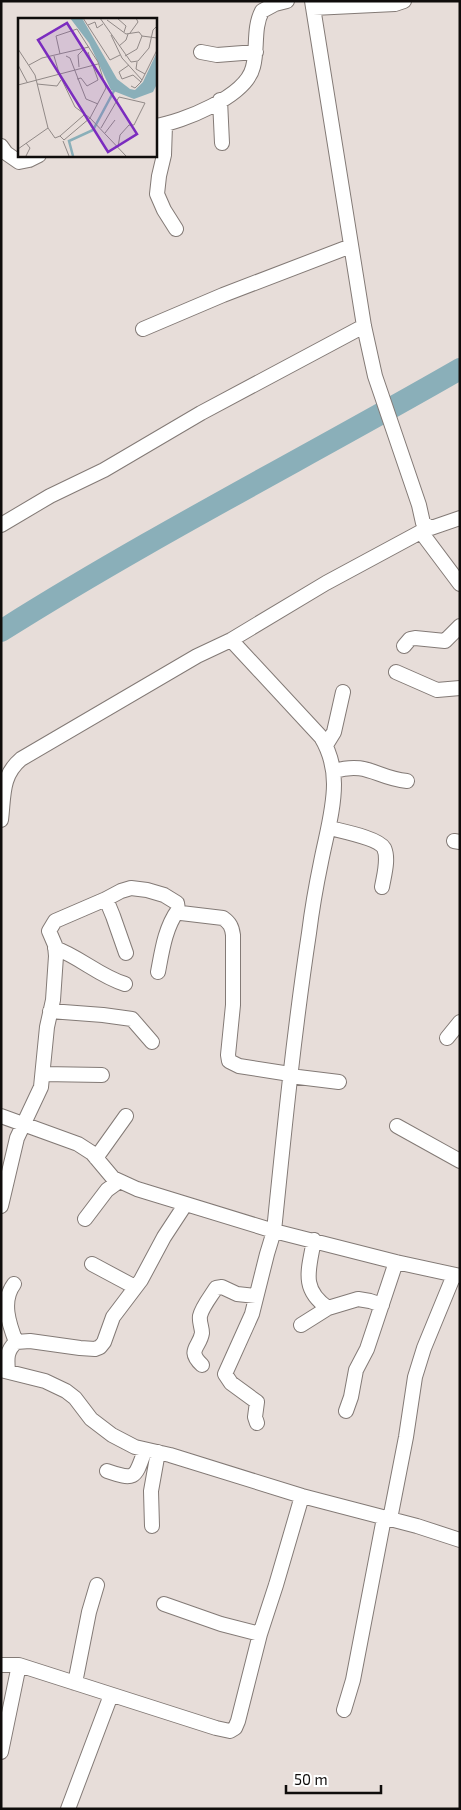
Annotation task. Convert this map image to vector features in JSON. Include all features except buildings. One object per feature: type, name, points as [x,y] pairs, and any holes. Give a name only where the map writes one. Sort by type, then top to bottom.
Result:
[{"type":"street","points":[[176,229],[157,194],[164,154],[160,125],[195,114],[238,90],[253,68],[256,52],[257,22],[262,11],[275,4],[287,1]]},
{"type":"street","points":[[404,1],[395,4],[312,5],[364,326],[377,383],[419,505],[425,530],[460,584]]},
{"type":"street","points":[[201,52],[228,55],[256,52]]},
{"type":"street","points":[[220,100],[222,143]]},
{"type":"street","points":[[1,146],[6,153],[19,162],[37,156]]},
{"type":"street","points":[[143,329],[223,295],[351,246]]},
{"type":"street","points":[[1,525],[50,496],[104,470],[201,413],[364,326]]},
{"type":"street","points":[[1,820],[4,782],[15,764],[21,759],[198,656],[231,640],[326,583],[425,530],[460,518]]},
{"type":"street","points":[[404,646],[410,639],[415,638],[445,641],[460,626]]},
{"type":"street","points":[[231,640],[322,737],[332,760],[334,771],[330,828],[321,861],[309,932],[290,1075],[274,1231],[248,1324],[225,1374],[231,1383],[256,1402],[255,1417],[257,1423]]},
{"type":"street","points":[[396,672],[437,690],[460,688]]},
{"type":"street","points":[[326,745],[334,732],[343,692]]},
{"type":"street","points":[[334,771],[345,768],[364,768],[387,777],[407,781]]},
{"type":"street","points":[[330,828],[367,838],[384,848],[386,861],[382,887]]},
{"type":"street","points":[[1,1206],[14,1147],[41,1087],[47,1027],[53,1000],[55,948],[50,931],[56,921],[131,888],[147,890],[173,900],[177,903],[178,910],[167,930],[158,972]]},
{"type":"street","points":[[106,899],[126,953]]},
{"type":"street","points":[[178,910],[186,915],[223,918],[232,926],[233,1005],[229,1061],[239,1066],[339,1082]]},
{"type":"street","points":[[55,948],[82,961],[109,978],[125,984]]},
{"type":"street","points":[[50,1011],[132,1019],[152,1042]]},
{"type":"street","points":[[447,1038],[460,1022]]},
{"type":"street","points":[[43,1074],[102,1076]]},
{"type":"street","points":[[1,1116],[70,1140],[92,1153],[109,1175],[118,1182],[274,1231],[457,1276],[419,1363],[353,1680],[344,1710]]},
{"type":"street","points":[[96,1158],[126,1116]]},
{"type":"street","points":[[396,1126],[460,1161]]},
{"type":"street","points":[[85,1219],[107,1190],[118,1182]]},
{"type":"street","points":[[185,1204],[164,1237],[141,1280],[113,1317],[104,1342],[100,1347],[95,1349],[30,1341],[16,1342],[9,1350],[5,1370],[45,1381],[66,1391],[75,1398],[91,1419],[122,1441],[302,1496],[417,1526],[460,1540]]},
{"type":"street","points":[[314,1240],[309,1267],[309,1286],[320,1302],[328,1308]]},
{"type":"street","points":[[346,1410],[351,1397],[356,1370],[367,1349],[396,1262]]},
{"type":"street","points":[[92,1264],[135,1288]]},
{"type":"street","points":[[14,1284],[7,1298],[11,1329],[16,1342]]},
{"type":"street","points":[[202,1365],[196,1358],[195,1353],[202,1332],[200,1315],[216,1288],[222,1286],[237,1294],[256,1296]]},
{"type":"street","points":[[301,1325],[328,1308],[358,1299],[370,1300],[382,1305]]},
{"type":"street","points":[[107,1471],[129,1478],[133,1476],[151,1451]]},
{"type":"street","points":[[151,1451],[152,1526]]},
{"type":"street","points":[[1,1665],[19,1665],[230,1731],[235,1728],[238,1721],[251,1678],[260,1634],[302,1496]]},
{"type":"street","points":[[75,1683],[89,1612],[97,1585]]},
{"type":"street","points":[[164,1604],[221,1624],[260,1634]]},
{"type":"street","points":[[1,1752],[19,1665]]},
{"type":"street","points":[[68,1809],[111,1695]]},
{"type":"waterway","points":[[1,631],[171,530],[460,369]]}]
